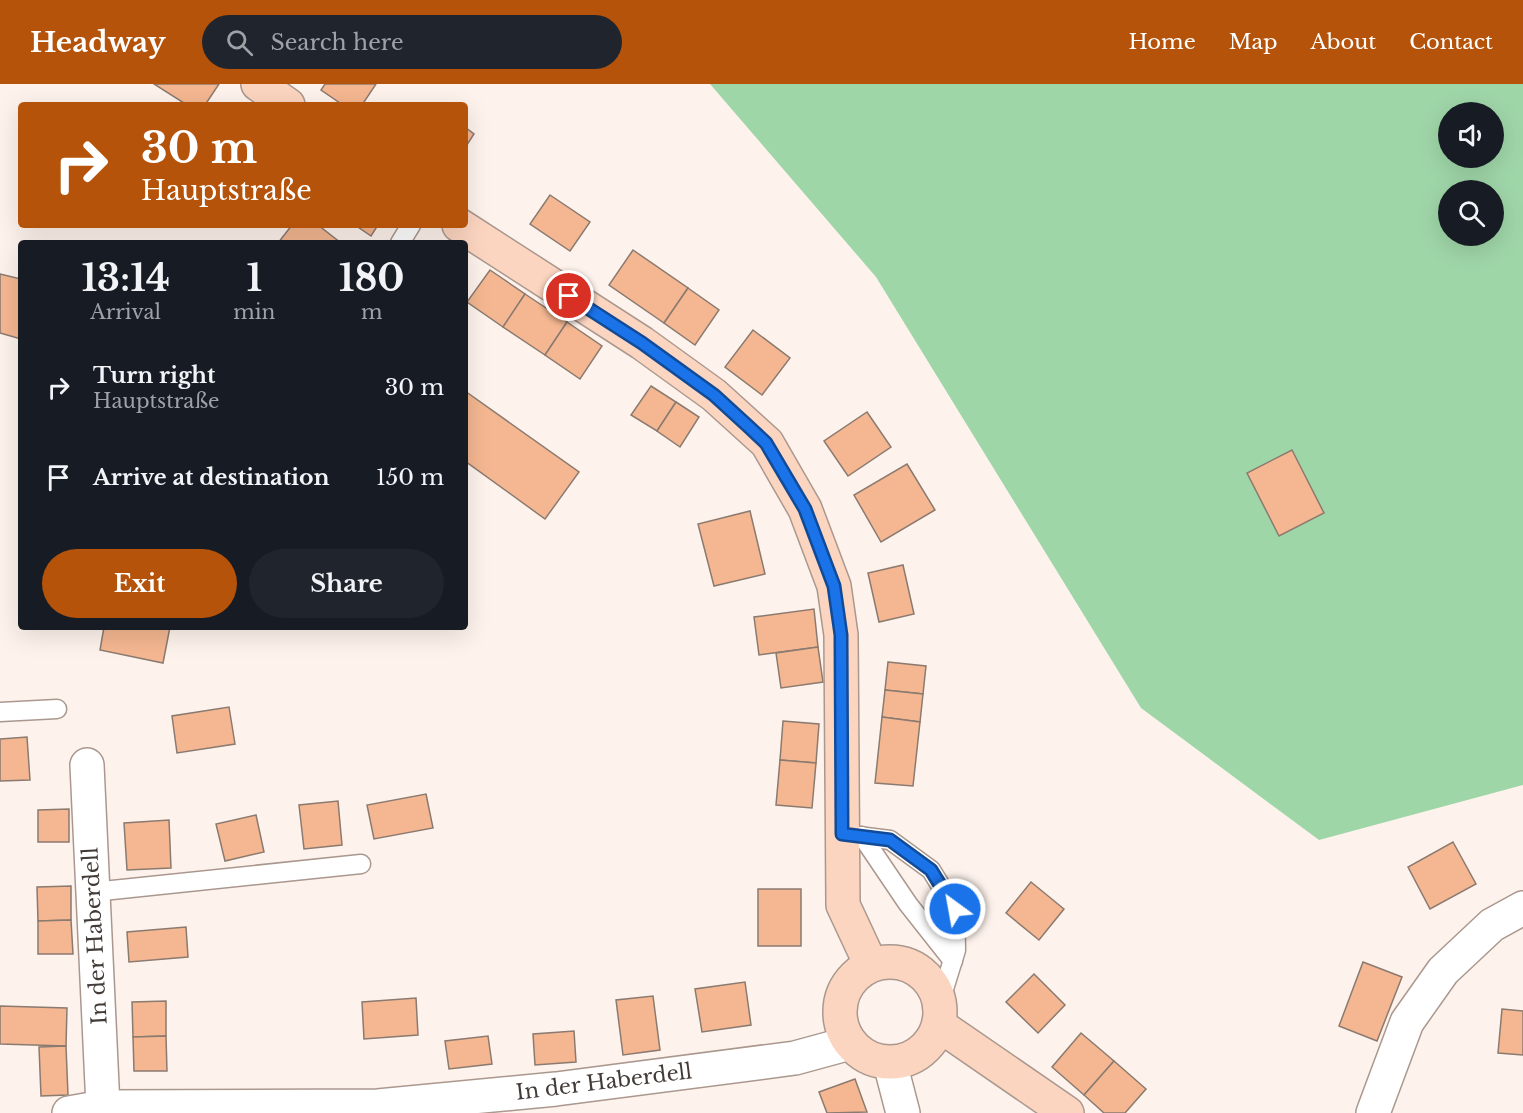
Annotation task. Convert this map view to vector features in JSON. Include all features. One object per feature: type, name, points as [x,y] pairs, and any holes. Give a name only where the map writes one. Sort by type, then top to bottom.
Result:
[{"type":"street","points":[[258,84],[284,102]]},
{"type":"street","points":[[464,228],[642,343],[714,395],[766,443],[805,509],[834,586],[841,635],[852,835],[843,905],[871,965]]},
{"type":"street","name":"In der Haberdell","points":[[87,765],[103,1107]]},
{"type":"street","points":[[1373,1113],[1407,1022],[1443,971],[1492,925],[1523,908]]},
{"type":"street","points":[[900,962],[914,967],[926,976],[935,988],[939,1014],[932,1041],[921,1053],[906,1060],[890,1063],[875,1061],[860,1054],[842,1029],[839,1014],[841,999],[847,984],[858,973],[871,965],[900,962]]},
{"type":"street","points":[[939,1014],[1067,1113]]},
{"type":"street","name":"In der Haberdell","points":[[69,1113],[103,1107],[378,1106],[556,1089],[795,1058],[850,1043]]},
{"type":"street","points":[[890,1063],[903,1113]]},
{"type":"lane","points":[[0,712],[57,710]]},
{"type":"lane","points":[[852,835],[953,961]]},
{"type":"lane","points":[[852,835],[890,840],[931,870],[955,909],[956,950],[939,1014]]},
{"type":"lane","points":[[93,892],[361,864]]},
{"type":"green space","points":[[710,84],[1523,84],[1523,785],[1319,840],[1141,708],[876,277]]},
{"type":"building","points":[[154,84],[219,84],[207,102],[182,102]]},
{"type":"building","points":[[325,84],[376,84],[364,102],[339,102],[321,90]]},
{"type":"building","points":[[468,129],[474,134],[468,143]]},
{"type":"building","points":[[550,195],[590,222],[570,251],[530,224]]},
{"type":"building","points":[[290,228],[322,228],[337,240],[280,240]]},
{"type":"building","points":[[359,228],[376,228],[371,236]]},
{"type":"building","points":[[633,250],[688,288],[664,323],[609,285]]},
{"type":"building","points":[[490,270],[525,294],[503,327],[468,301]]},
{"type":"building","points":[[0,274],[18,278],[18,338],[0,333]]},
{"type":"building","points":[[688,288],[719,310],[695,345],[664,323]]},
{"type":"building","points":[[525,294],[567,322],[545,355],[503,327]]},
{"type":"building","points":[[567,322],[602,346],[580,379],[545,355]]},
{"type":"building","points":[[753,330],[790,358],[762,395],[725,367]]},
{"type":"building","points":[[651,386],[676,402],[657,431],[631,415]]},
{"type":"building","points":[[468,393],[579,472],[545,519],[468,463]]},
{"type":"building","points":[[676,402],[699,417],[680,447],[657,431]]},
{"type":"building","points":[[867,412],[891,447],[848,476],[824,441]]},
{"type":"building","points":[[1292,450],[1324,513],[1279,536],[1247,473]]},
{"type":"building","points":[[907,464],[935,510],[881,542],[854,495]]},
{"type":"building","points":[[750,511],[765,574],[714,586],[698,524]]},
{"type":"building","points":[[903,565],[914,614],[879,622],[868,573]]},
{"type":"building","points":[[814,609],[818,647],[759,655],[754,617]]},
{"type":"building","points":[[103,630],[169,630],[163,663],[100,650]]},
{"type":"building","points":[[818,647],[823,682],[781,688],[776,653]]},
{"type":"building","points":[[888,662],[926,666],[923,694],[885,690]]},
{"type":"building","points":[[885,690],[923,694],[920,722],[882,717]]},
{"type":"building","points":[[229,707],[235,744],[177,753],[172,716]]},
{"type":"building","points":[[882,717],[920,722],[913,786],[875,783]]},
{"type":"building","points":[[783,721],[819,724],[816,763],[780,760]]},
{"type":"building","points":[[27,737],[30,780],[0,781],[0,739]]},
{"type":"building","points":[[780,760],[816,763],[812,808],[776,805]]},
{"type":"building","points":[[426,794],[433,828],[374,839],[367,805]]},
{"type":"building","points":[[338,801],[342,845],[304,849],[299,805]]},
{"type":"building","points":[[69,809],[69,842],[38,842],[38,810]]},
{"type":"building","points":[[256,815],[264,852],[225,861],[216,824]]},
{"type":"building","points":[[169,820],[171,868],[127,870],[124,823]]},
{"type":"building","points":[[1453,842],[1476,884],[1430,909],[1408,867]]},
{"type":"building","points":[[1031,882],[1064,909],[1039,940],[1006,913]]},
{"type":"building","points":[[71,886],[71,920],[38,921],[37,887]]},
{"type":"building","points":[[758,889],[801,889],[801,946],[758,946]]},
{"type":"building","points":[[71,920],[73,954],[38,954],[38,921]]},
{"type":"building","points":[[186,927],[188,957],[129,962],[127,932]]},
{"type":"building","points":[[1363,962],[1402,977],[1377,1041],[1339,1026]]},
{"type":"building","points":[[1034,974],[1065,1005],[1038,1033],[1006,1002]]},
{"type":"building","points":[[745,982],[751,1025],[702,1032],[695,989]]},
{"type":"building","points":[[653,996],[660,1050],[623,1055],[616,1000]]},
{"type":"building","points":[[416,998],[418,1035],[364,1039],[362,1002]]},
{"type":"building","points":[[166,1001],[166,1036],[133,1037],[132,1002]]},
{"type":"building","points":[[0,1006],[67,1008],[66,1046],[0,1044]]},
{"type":"building","points":[[1502,1009],[1523,1011],[1523,1055],[1498,1053]]},
{"type":"building","points":[[574,1031],[576,1062],[535,1065],[533,1034]]},
{"type":"building","points":[[1081,1033],[1114,1061],[1084,1095],[1052,1067]]},
{"type":"building","points":[[166,1036],[167,1071],[134,1071],[133,1037]]},
{"type":"building","points":[[488,1036],[492,1064],[449,1069],[445,1041]]},
{"type":"building","points":[[66,1046],[68,1095],[41,1096],[39,1047]]},
{"type":"building","points":[[1114,1061],[1146,1089],[1125,1113],[1104,1113],[1084,1095]]},
{"type":"building","points":[[855,1079],[867,1112],[827,1113],[819,1092]]},
{"type":"route","points":[[569,296],[642,343],[714,395],[766,443],[805,509],[834,586],[841,635],[842,834],[890,840],[931,870],[955,909]]}]
